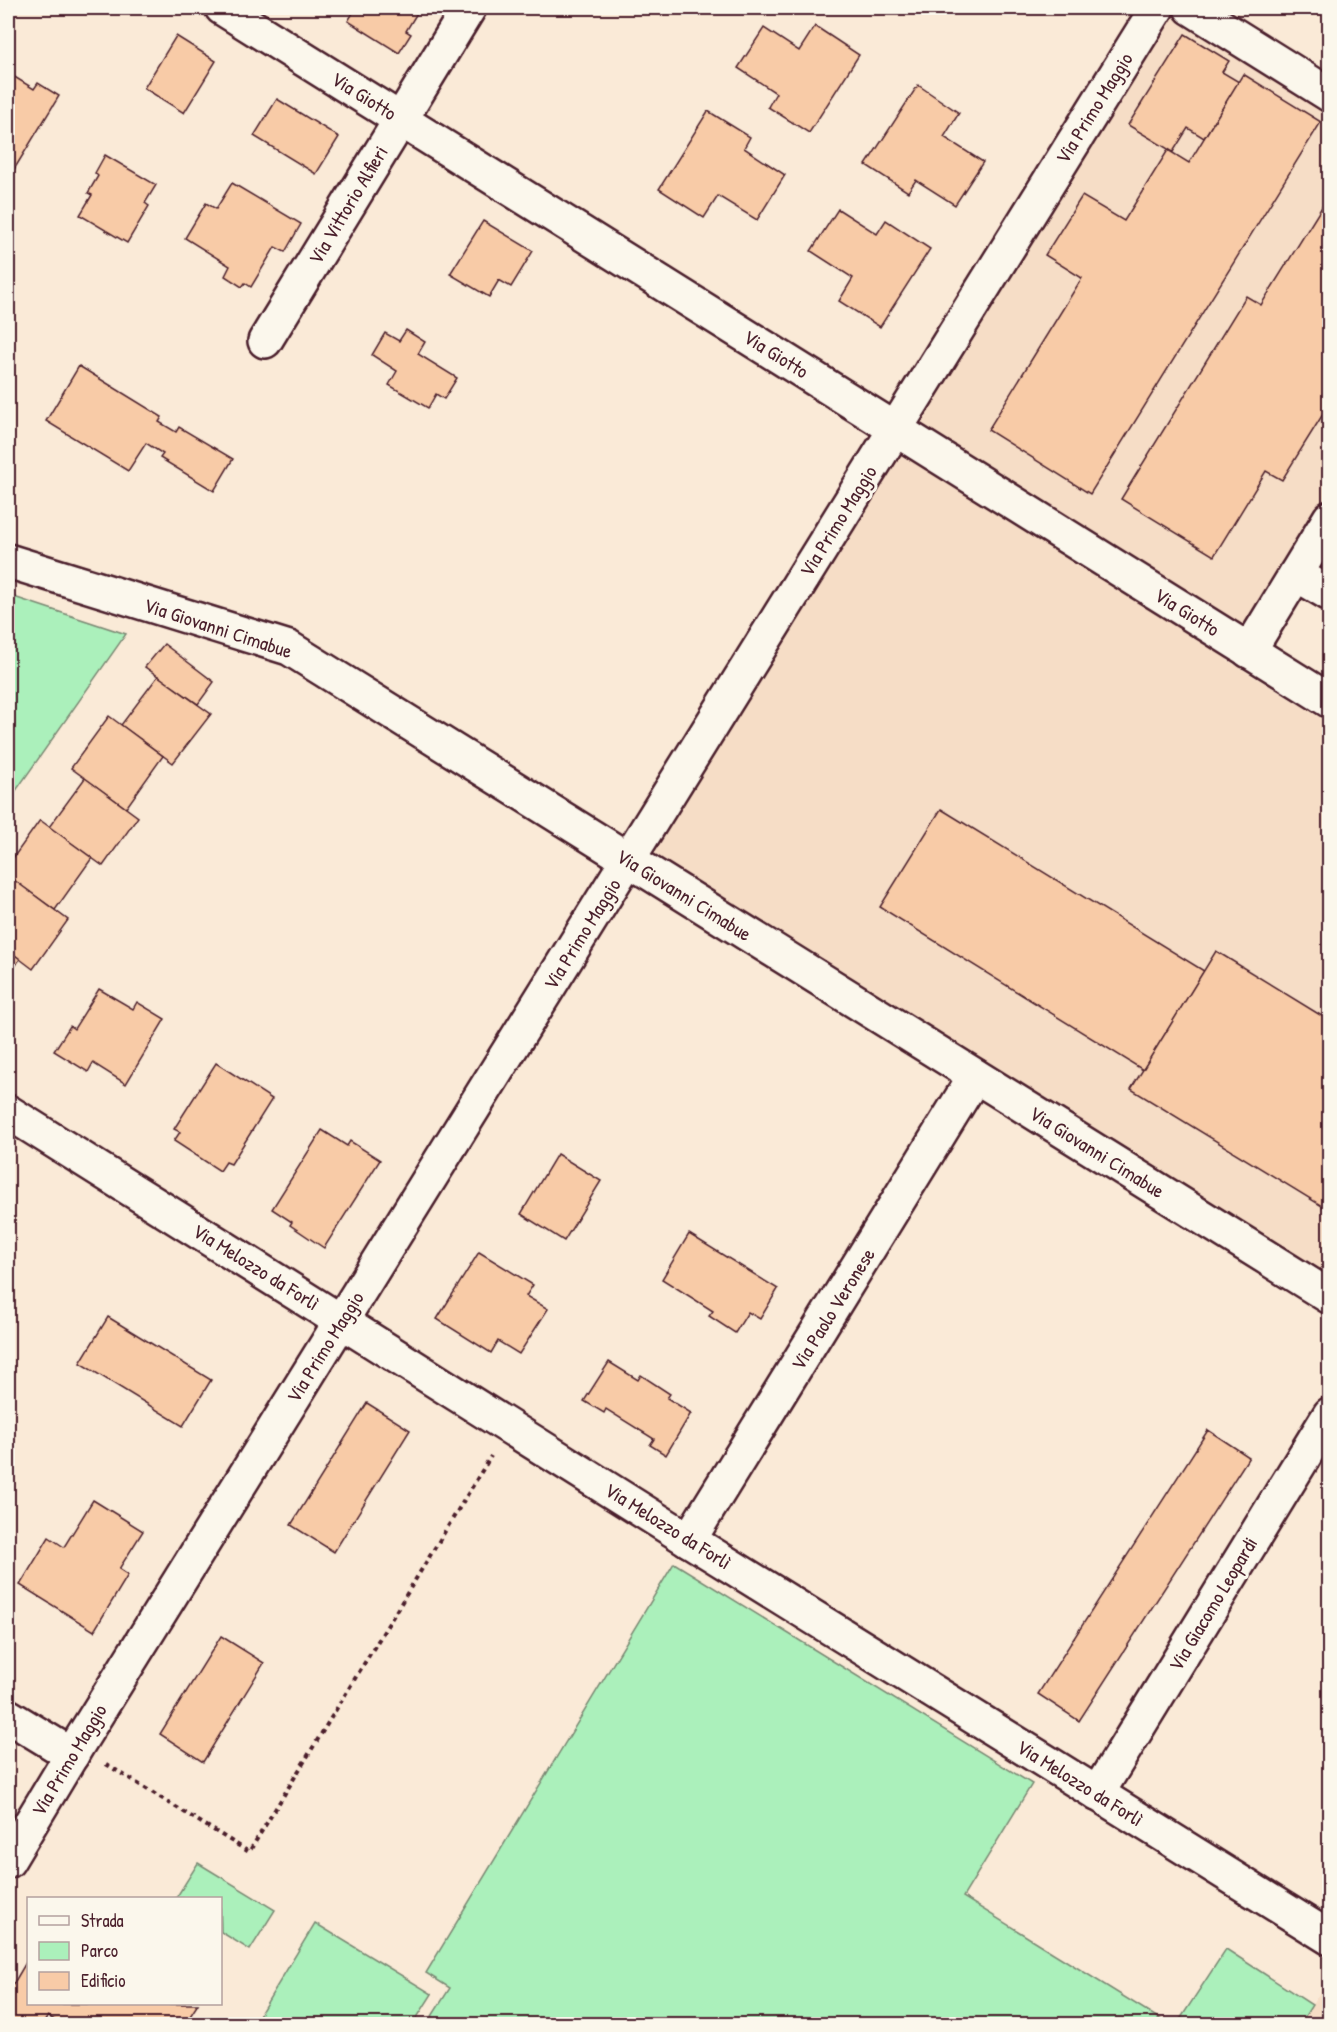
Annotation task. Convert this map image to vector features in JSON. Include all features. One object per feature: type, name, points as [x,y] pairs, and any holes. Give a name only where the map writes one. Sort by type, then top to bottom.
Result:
[{"type":"street","name":"Via Giotto","points":[[222,8],[1329,701]]},
{"type":"street","name":"Via Vittorio Alfieri","points":[[265,341],[469,8]]},
{"type":"street","name":"Via Primo Maggio","points":[[8,1861],[74,1751],[1157,8]]},
{"type":"street","points":[[1191,8],[1329,95]]},
{"type":"street","points":[[1249,651],[1329,518]]},
{"type":"street","name":"Via Giovanni Cimabue","points":[[8,561],[289,648],[1329,1297]]},
{"type":"street","points":[[1296,574],[1329,594]]},
{"type":"street","name":"Via Paolo Veronese","points":[[689,1540],[975,1076]]},
{"type":"street","name":"Via Melozzo da Forlì","points":[[8,1112],[689,1540],[1329,1938]]},
{"type":"street","name":"Via Giacomo Leopardi","points":[[1097,1794],[1329,1414]]},
{"type":"street","points":[[8,1716],[74,1751]]},
{"type":"path","points":[[74,1751],[249,1852],[509,1427]]},
{"type":"shaded area","points":[[1173,13],[1329,112],[1329,491],[1227,660],[1329,723],[1329,1277],[647,853]]},
{"type":"shaded area","points":[[1329,1978],[1329,2024],[1300,2024],[1312,2005]]},
{"type":"green space","points":[[8,595],[126,634],[8,802]]},
{"type":"green space","points":[[674,1563],[1032,1784],[963,1897],[1168,2024],[427,2024],[450,1988],[426,1973]]},
{"type":"green space","points":[[198,1863],[275,1910],[250,1950],[222,1933],[222,1897],[177,1897]]},
{"type":"green space","points":[[315,1923],[432,1994],[413,2024],[254,2024]]},
{"type":"green space","points":[[1226,1949],[1312,2005],[1300,2024],[1177,2024]]},
{"type":"building","points":[[356,8],[420,8],[406,31],[411,34],[399,53],[348,21]]},
{"type":"building","points":[[815,26],[859,55],[809,133],[768,107],[776,93],[738,68],[764,28],[799,51]]},
{"type":"building","points":[[1185,34],[1229,61],[1222,72],[1239,82],[1204,138],[1188,128],[1173,152],[1128,125]]},
{"type":"building","points":[[176,36],[216,61],[184,113],[144,88]]},
{"type":"building","points":[[8,73],[34,89],[38,83],[59,96],[10,176],[8,175]]},
{"type":"building","points":[[1243,74],[1321,122],[1090,494],[988,430],[1082,278],[1045,255],[1082,196],[1124,221],[1168,150],[1189,163]]},
{"type":"building","points":[[918,85],[959,113],[944,137],[983,162],[955,205],[916,180],[908,192],[866,165]]},
{"type":"building","points":[[277,99],[339,137],[316,174],[254,136]]},
{"type":"building","points":[[708,111],[750,137],[744,148],[785,175],[757,220],[718,196],[704,218],[659,189]]},
{"type":"building","points":[[105,155],[156,185],[145,203],[149,206],[127,243],[80,215],[92,195],[88,193],[98,176],[95,173]]},
{"type":"building","points":[[232,183],[301,224],[285,252],[275,247],[251,287],[245,283],[242,287],[225,276],[230,266],[185,238],[206,203],[216,209]]},
{"type":"building","points":[[1330,194],[1330,403],[1282,480],[1266,471],[1214,556],[1121,499],[1246,296],[1261,305]]},
{"type":"building","points":[[838,209],[877,234],[886,220],[930,249],[880,327],[839,301],[853,278],[811,251]]},
{"type":"building","points":[[483,221],[533,251],[511,287],[499,280],[489,297],[450,274]]},
{"type":"building","points":[[406,330],[425,342],[418,354],[457,378],[444,399],[436,394],[428,408],[389,385],[397,371],[372,355],[385,333],[399,341]]},
{"type":"building","points":[[79,366],[162,417],[159,422],[176,432],[179,427],[233,459],[214,491],[160,458],[163,454],[146,443],[128,471],[46,421]]},
{"type":"building","points":[[164,644],[214,682],[198,704],[145,667]]},
{"type":"building","points":[[158,676],[211,714],[173,763],[121,725]]},
{"type":"building","points":[[109,716],[163,756],[126,808],[71,768]]},
{"type":"building","points":[[85,778],[138,817],[103,866],[49,827]]},
{"type":"building","points":[[941,809],[1204,971],[1143,1070],[880,907]]},
{"type":"building","points":[[40,820],[92,858],[55,910],[8,876],[8,865]]},
{"type":"building","points":[[14,880],[68,920],[33,969],[8,950],[8,889]]},
{"type":"building","points":[[8,950],[20,959],[8,977]]},
{"type":"building","points":[[1216,951],[1330,1021],[1330,1211],[1131,1089]]},
{"type":"building","points":[[99,989],[133,1009],[137,1002],[165,1019],[126,1084],[93,1063],[88,1072],[54,1051],[70,1026],[74,1029]]},
{"type":"building","points":[[216,1063],[272,1099],[231,1164],[226,1162],[220,1171],[174,1141],[180,1132],[174,1129]]},
{"type":"building","points":[[322,1130],[347,1146],[350,1141],[380,1160],[324,1248],[290,1225],[292,1222],[272,1209]]},
{"type":"building","points":[[557,1154],[601,1181],[564,1241],[521,1214]]},
{"type":"building","points":[[689,1234],[778,1289],[760,1319],[748,1312],[735,1333],[709,1316],[713,1311],[662,1279]]},
{"type":"building","points":[[479,1252],[533,1285],[526,1296],[548,1309],[519,1354],[498,1341],[491,1353],[437,1319]]},
{"type":"building","points":[[108,1317],[211,1380],[183,1426],[80,1363]]},
{"type":"building","points":[[609,1362],[638,1380],[641,1375],[670,1394],[667,1398],[691,1413],[666,1455],[650,1445],[654,1439],[606,1409],[604,1413],[584,1401]]},
{"type":"building","points":[[367,1403],[410,1430],[334,1552],[291,1525]]},
{"type":"building","points":[[1208,1430],[1249,1457],[1079,1721],[1038,1694]]},
{"type":"building","points":[[93,1500],[143,1531],[119,1569],[128,1575],[94,1631],[20,1585],[49,1537],[64,1547]]},
{"type":"building","points":[[221,1636],[264,1663],[203,1762],[160,1734]]},
{"type":"building","points":[[27,1961],[27,2005],[197,2005],[185,2024],[61,2024],[48,2016],[43,2024],[8,2024],[8,1993]]}]
